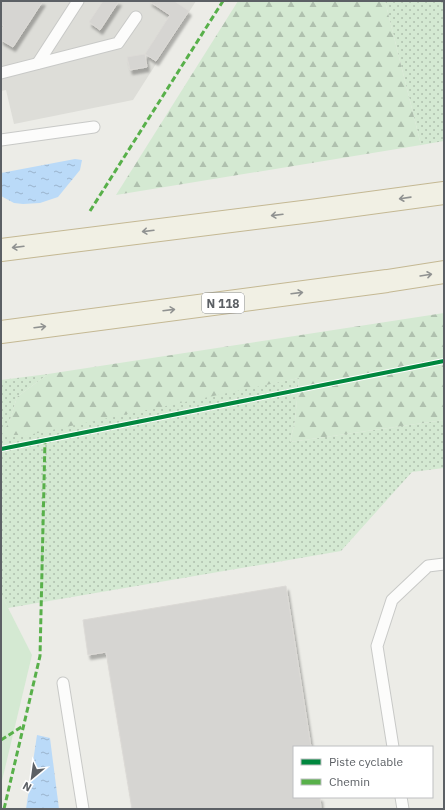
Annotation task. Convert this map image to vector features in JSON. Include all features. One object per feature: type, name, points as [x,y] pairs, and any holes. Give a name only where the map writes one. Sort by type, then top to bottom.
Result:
[{"type":"highway","points":[[1,250],[444,193]]},
{"type":"highway","name":"N 118","points":[[1,332],[387,281],[444,272]]},
{"type":"lane","points":[[38,63],[78,1]]},
{"type":"lane","points":[[1,73],[118,43],[136,17]]},
{"type":"lane","points":[[1,140],[94,127]]},
{"type":"lane","points":[[393,746],[377,646],[392,600],[428,566],[444,564]]},
{"type":"lane","points":[[63,683],[83,809]]},
{"type":"lane","points":[[401,798],[403,809]]},
{"type":"shaded area","points":[[1,1],[196,1],[133,100],[14,124],[6,90],[1,91]]},
{"type":"green space","points":[[238,1],[385,1],[421,145],[116,195]]},
{"type":"green space","points":[[385,1],[444,1],[444,141],[421,145]]},
{"type":"green space","points":[[444,313],[444,420],[290,442],[295,421],[299,378],[28,435],[2,435],[10,420],[17,397],[48,374]]},
{"type":"green space","points":[[48,374],[17,397],[10,420],[3,435],[299,378],[295,421],[290,442],[444,420],[444,468],[412,472],[341,551],[8,608],[1,594],[1,380]]},
{"type":"green space","points":[[1,594],[32,655],[1,785]]},
{"type":"water","points":[[75,159],[82,160],[80,170],[58,197],[40,203],[23,204],[14,203],[1,196],[1,173]]},
{"type":"water","points":[[37,735],[50,738],[59,809],[26,809]]},
{"type":"building","points":[[1,1],[43,1],[13,47],[1,40],[1,30],[4,26],[1,24]]},
{"type":"building","points":[[103,1],[119,1],[100,30],[89,22]]},
{"type":"building","points":[[149,1],[174,1],[189,11],[156,61],[145,54],[170,15]]},
{"type":"building","points":[[145,54],[147,67],[130,70],[127,57]]},
{"type":"building","points":[[286,586],[311,746],[293,746],[293,798],[320,798],[321,809],[132,809],[106,652],[88,655],[83,620]]},
{"type":"marked path","points":[[90,211],[223,1]]},
{"type":"marked path","points":[[4,809],[40,656],[45,440]]},
{"type":"marked path","points":[[1,740],[23,726]]},
{"type":"cycle path","points":[[1,449],[444,361]]}]
